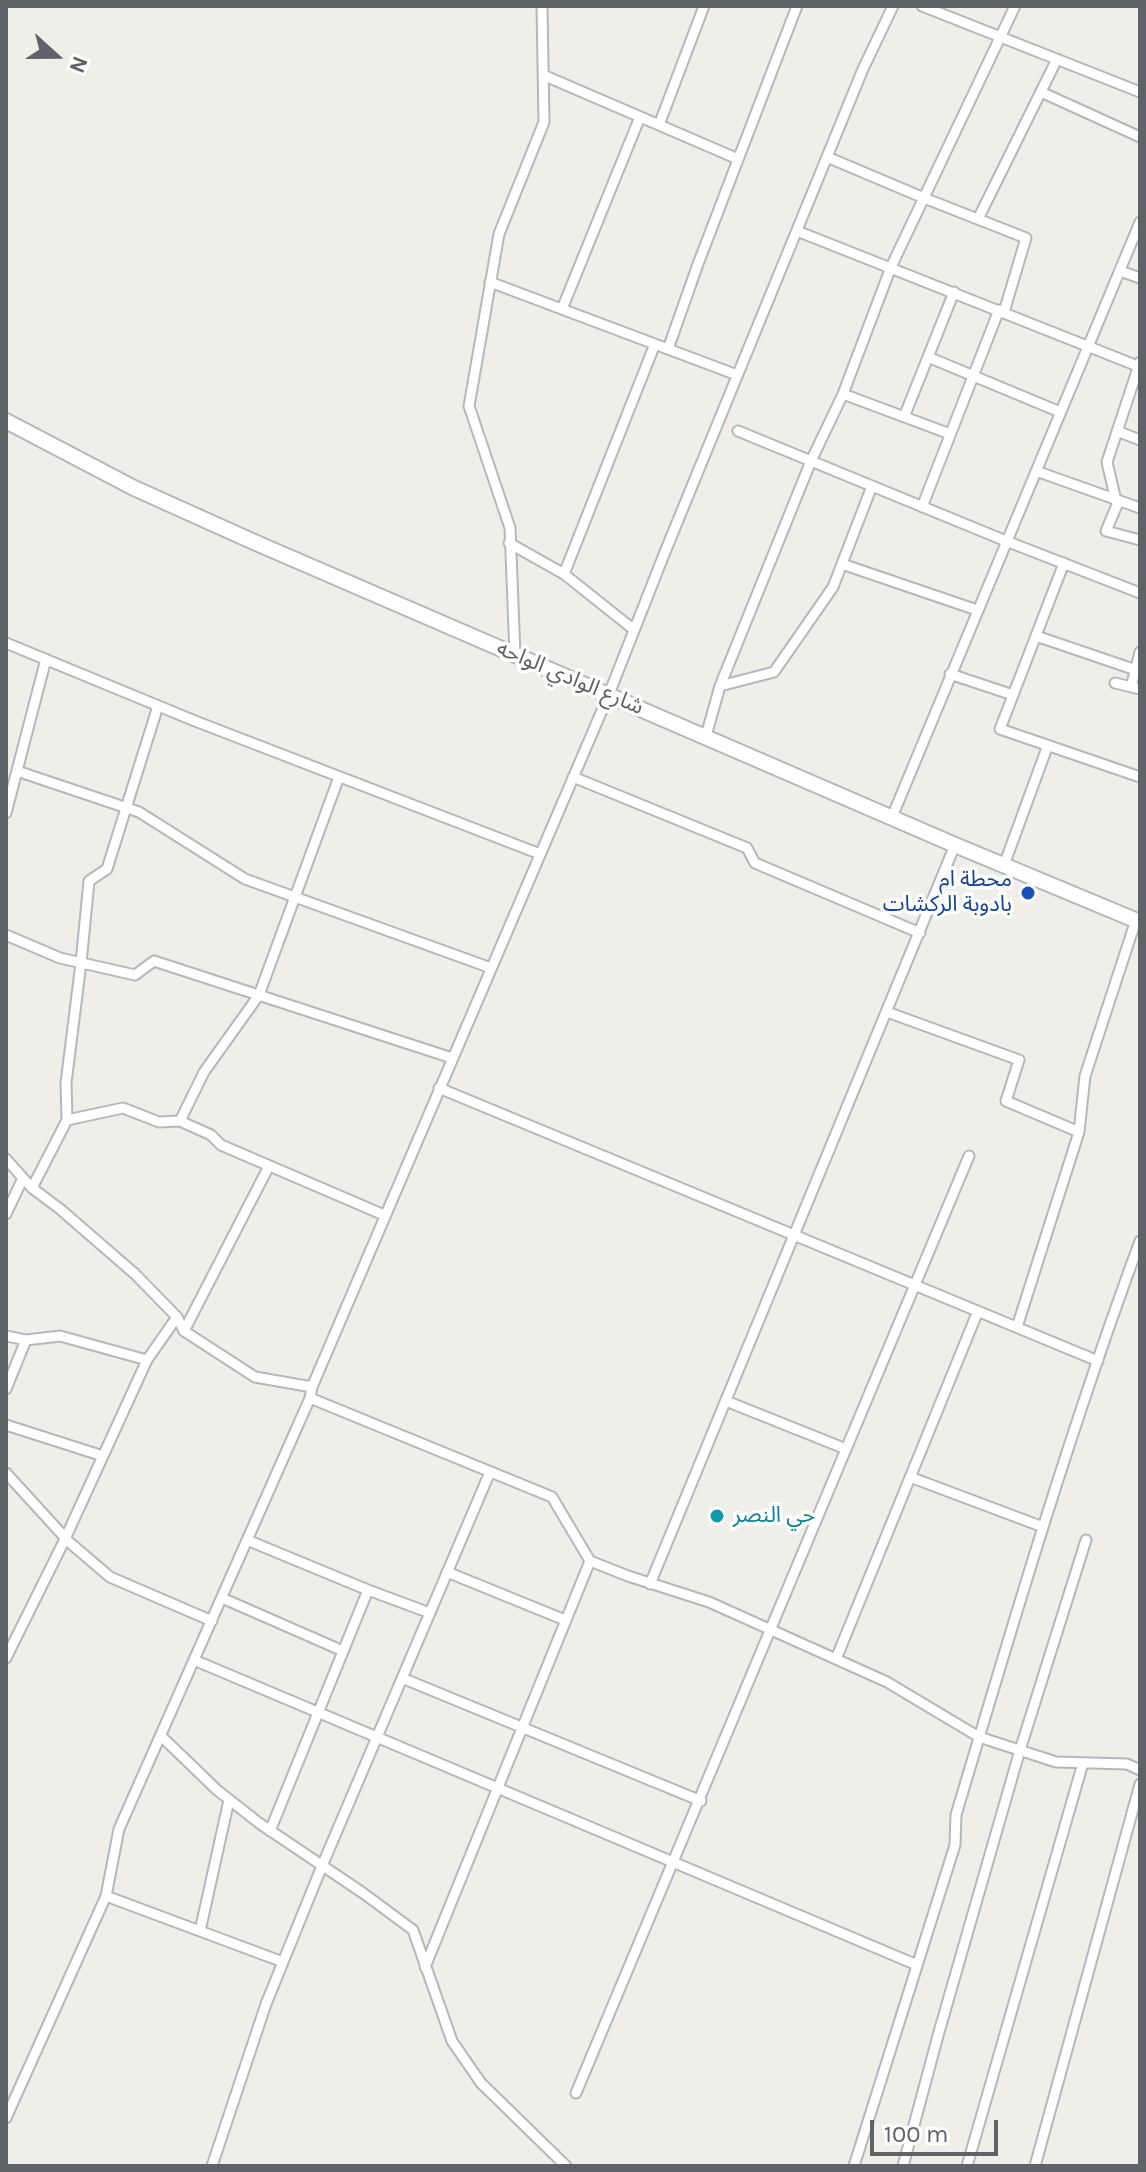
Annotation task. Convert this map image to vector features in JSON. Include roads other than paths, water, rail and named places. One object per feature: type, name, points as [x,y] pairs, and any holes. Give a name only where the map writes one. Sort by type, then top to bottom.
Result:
[{"type":"main road","name":"شارع الوادي الواحه","points":[[6,421],[134,488],[269,549],[1138,921]]},
{"type":"street","points":[[515,655],[510,528],[469,406],[499,234],[544,122],[542,6]]},
{"type":"street","points":[[659,125],[704,6]]},
{"type":"street","points":[[668,349],[797,6]]},
{"type":"street","points":[[922,6],[1140,92]]},
{"type":"street","points":[[706,736],[720,686],[811,461],[843,394],[891,267],[1015,6]]},
{"type":"street","points":[[6,2118],[106,1896],[119,1829],[310,1398],[384,1215],[609,694],[737,375],[891,7]]},
{"type":"street","points":[[978,219],[1057,59]]},
{"type":"street","points":[[543,75],[738,159]]},
{"type":"street","points":[[1041,92],[1140,137]]},
{"type":"street","points":[[562,309],[640,117]]},
{"type":"street","points":[[827,157],[1026,238],[1001,311],[922,507]]},
{"type":"street","points":[[892,817],[1140,222]]},
{"type":"street","points":[[797,231],[1139,365],[1107,462],[1117,505],[1106,531],[1140,540]]},
{"type":"street","points":[[1120,271],[1140,278]]},
{"type":"street","points":[[490,282],[737,375]]},
{"type":"street","points":[[904,417],[954,292]]},
{"type":"street","points":[[564,574],[655,344]]},
{"type":"street","points":[[928,357],[1060,412]]},
{"type":"street","points":[[843,394],[950,434]]},
{"type":"street","points":[[738,431],[1140,593]]},
{"type":"street","points":[[1117,431],[1140,440]]},
{"type":"street","points":[[1036,471],[1140,508]]},
{"type":"street","points":[[720,686],[774,672],[833,587],[872,486]]},
{"type":"street","points":[[509,543],[564,574],[633,629]]},
{"type":"street","points":[[1064,563],[1000,729],[1140,777]]},
{"type":"street","points":[[842,564],[977,610]]},
{"type":"street","points":[[1036,636],[1136,670]]},
{"type":"street","points":[[6,643],[158,706],[540,854]]},
{"type":"street","points":[[1115,683],[1136,688],[1140,652]]},
{"type":"street","points":[[6,813],[46,659]]},
{"type":"street","points":[[950,674],[1013,695]]},
{"type":"street","points":[[32,1188],[67,1120],[66,1083],[89,881],[107,869],[158,706]]},
{"type":"street","points":[[1004,865],[1048,745]]},
{"type":"street","points":[[17,771],[139,812],[245,879],[491,968]]},
{"type":"street","points":[[180,1121],[204,1072],[259,995],[339,777]]},
{"type":"street","points":[[573,777],[747,848],[755,863],[920,933]]},
{"type":"street","points":[[650,1584],[955,845]]},
{"type":"street","points":[[1017,1327],[1079,1132],[1085,1076],[1138,921]]},
{"type":"street","points":[[6,935],[60,958],[135,975],[154,961],[452,1058]]},
{"type":"street","points":[[887,1012],[1019,1060],[1006,1101],[1079,1132]]},
{"type":"street","points":[[439,1088],[1098,1361]]},
{"type":"street","points":[[67,1120],[123,1108],[159,1122],[180,1121],[211,1135],[221,1145],[384,1215]]},
{"type":"street","points":[[576,2093],[969,1156]]},
{"type":"street","points":[[6,1159],[32,1188],[135,1274],[177,1317],[184,1331],[255,1377],[312,1387]]},
{"type":"street","points":[[184,1331],[269,1166]]},
{"type":"street","points":[[6,1214],[23,1178]]},
{"type":"street","points":[[854,2166],[955,1845],[956,1815],[1043,1527],[1140,1241]]},
{"type":"street","points":[[836,1659],[978,1311]]},
{"type":"street","points":[[6,1658],[65,1539],[147,1360],[177,1317]]},
{"type":"street","points":[[6,1336],[26,1340],[60,1336],[147,1360]]},
{"type":"street","points":[[6,1389],[26,1340]]},
{"type":"street","points":[[310,1398],[552,1497],[590,1561],[709,1602],[770,1629],[887,1682],[979,1737],[1056,1762],[1127,1764],[1140,1770]]},
{"type":"street","points":[[726,1401],[846,1449]]},
{"type":"street","points":[[6,1425],[103,1456]]},
{"type":"street","points":[[212,2166],[266,2004],[490,1472]]},
{"type":"street","points":[[6,1473],[65,1539],[110,1577],[212,1621]]},
{"type":"street","points":[[910,1477],[1043,1527]]},
{"type":"street","points":[[247,1540],[430,1613]]},
{"type":"street","points":[[903,2166],[1020,1750],[1086,1540]]},
{"type":"street","points":[[425,1967],[590,1561]]},
{"type":"street","points":[[447,1572],[565,1620]]},
{"type":"street","points":[[270,1831],[368,1590]]},
{"type":"street","points":[[222,1598],[343,1651]]},
{"type":"street","points":[[194,1660],[917,1965]]},
{"type":"street","points":[[402,1678],[701,1801]]},
{"type":"street","points":[[161,1736],[229,1800],[413,1930],[452,2041],[481,2083],[566,2166]]},
{"type":"street","points":[[967,2166],[1083,1763]]},
{"type":"street","points":[[1035,2166],[1140,1784]]},
{"type":"street","points":[[200,1931],[229,1800]]},
{"type":"street","points":[[106,1896],[283,1962]]},
{"type":"place","name":"محطة ام بادوبة الركشات","points":[[1028,893]]},
{"type":"place","name":"حي النصر","points":[[717,1516]]}]
